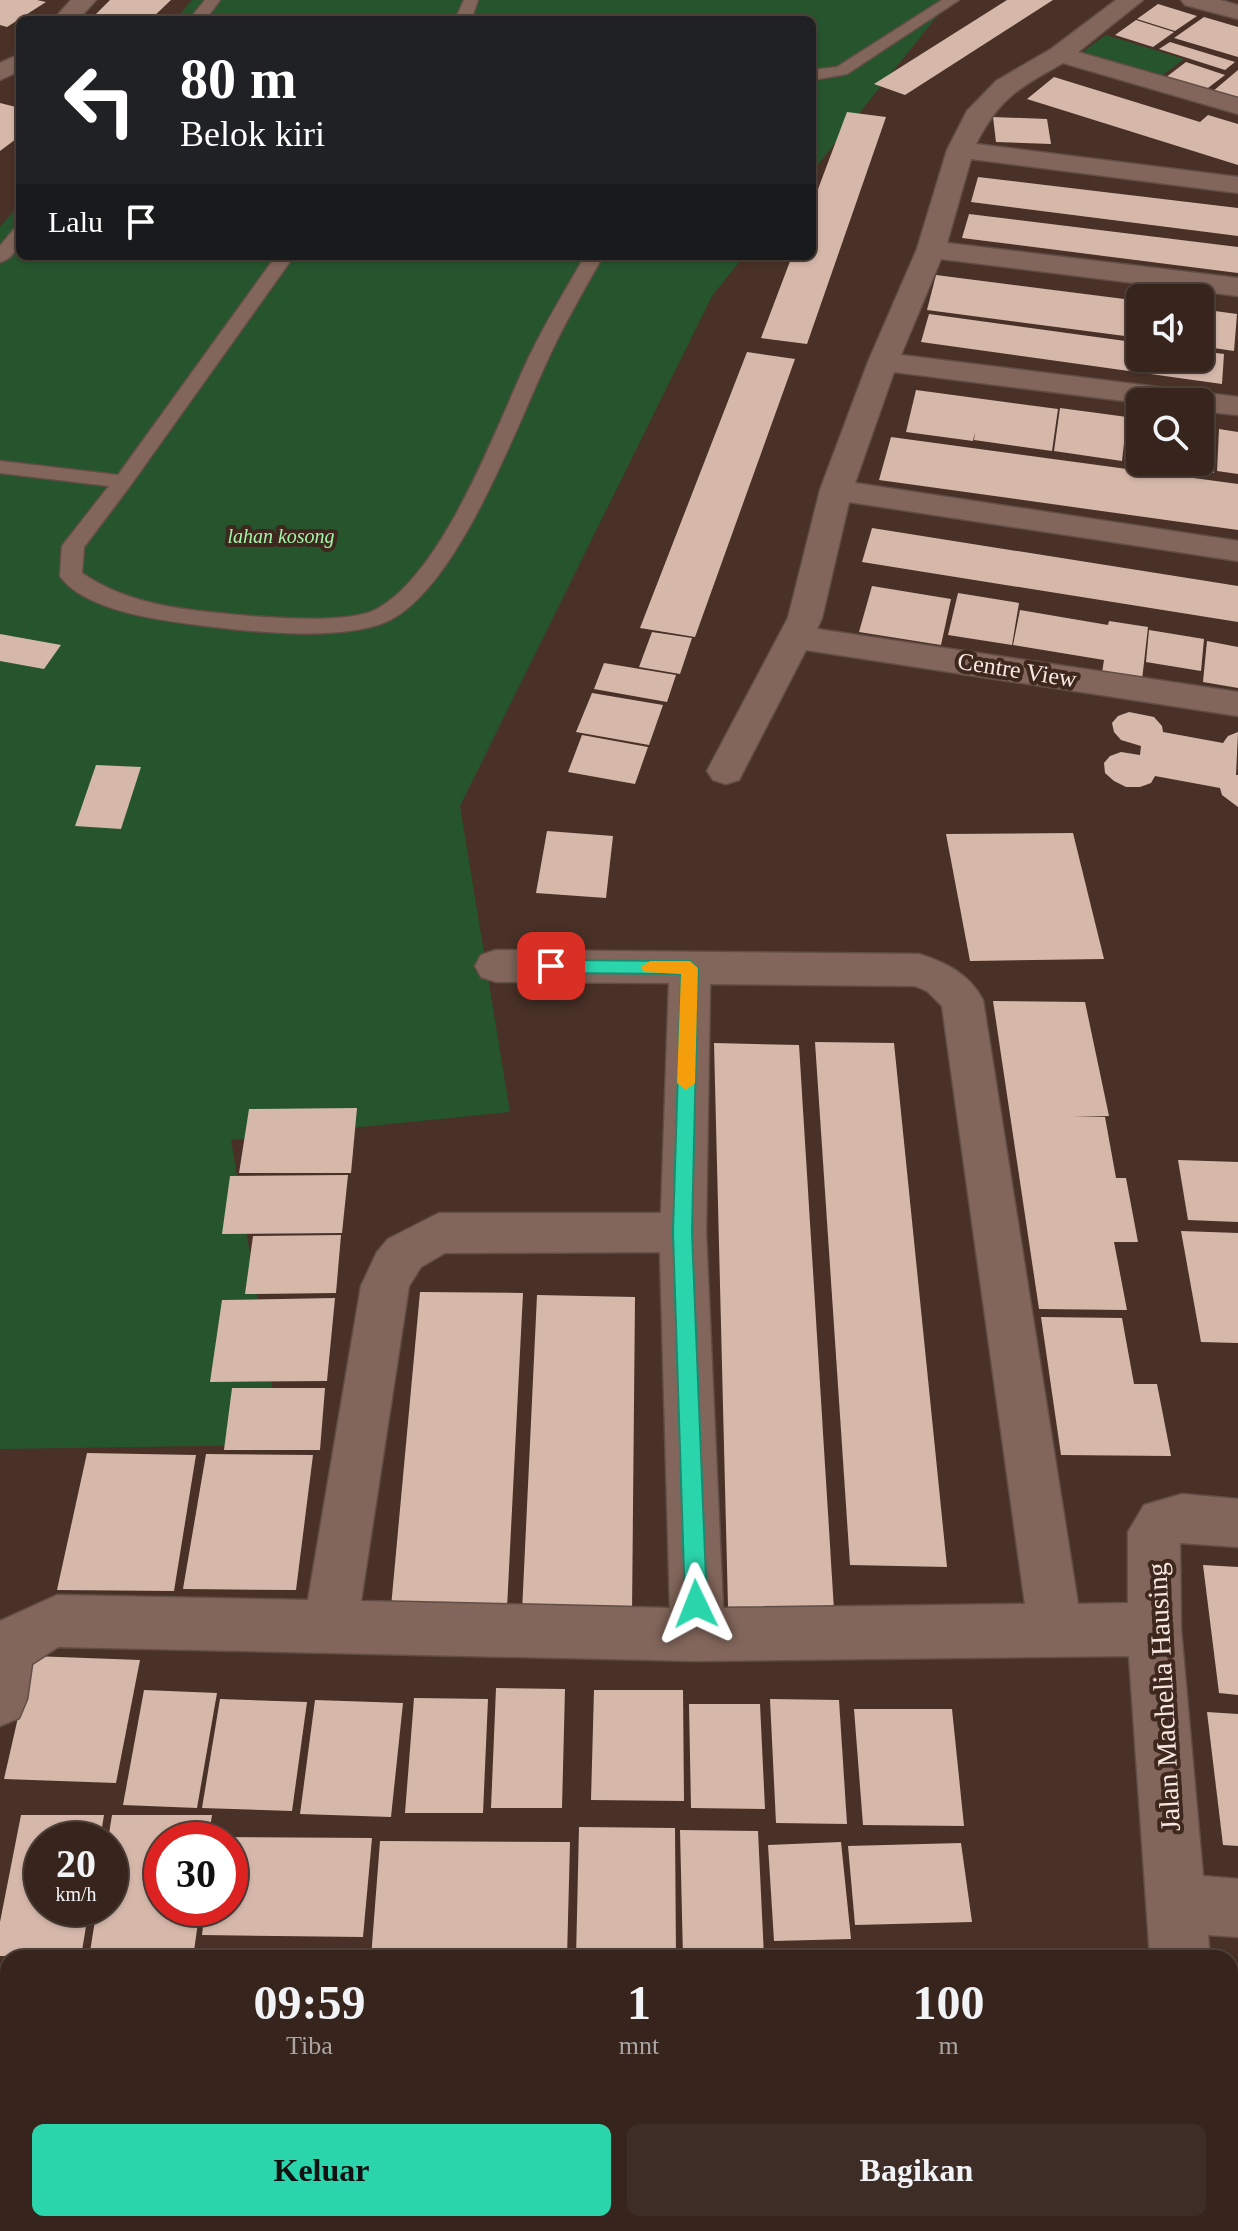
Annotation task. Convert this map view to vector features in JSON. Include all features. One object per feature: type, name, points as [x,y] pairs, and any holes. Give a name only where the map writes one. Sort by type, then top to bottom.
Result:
[{"type":"street","points":[[69,16],[84,0]]},
{"type":"street","points":[[726,771],[805,618],[836,490],[883,362],[931,249],[960,150],[989,99],[1060,54],[1131,0]]},
{"type":"street","points":[[1193,0],[1238,12]]},
{"type":"street","points":[[1060,54],[1238,106]]},
{"type":"street","points":[[960,150],[1238,185]]},
{"type":"street","points":[[931,249],[1238,287]]},
{"type":"street","points":[[883,362],[1238,406]]},
{"type":"street","points":[[836,490],[1238,551]]},
{"type":"street","name":"Centre View","points":[[796,637],[1238,704]]},
{"type":"street","points":[[496,966],[919,970],[942,980],[962,1000],[1055,1630]]},
{"type":"street","points":[[690,968],[683,1232],[697,1635]]},
{"type":"street","points":[[330,1629],[382,1301],[391,1265],[412,1248],[439,1233],[683,1232]]},
{"type":"street","name":"Jalan Machelia Hausing","points":[[1238,1523],[1182,1518],[1162,1522],[1154,1532],[1154,1629],[1178,1931],[1238,1908]]},
{"type":"street","points":[[0,1699],[7,1651],[25,1634],[57,1621],[697,1635],[1154,1629]]},
{"type":"lane","points":[[200,16],[213,0]]},
{"type":"lane","points":[[816,74],[841,71],[952,0]]},
{"type":"lane","points":[[0,257],[16,238]]},
{"type":"lane","points":[[282,260],[123,482],[73,546],[71,576],[91,593],[148,610],[240,623],[357,623],[385,615],[405,602],[431,571],[501,440],[552,329],[592,260]]},
{"type":"lane","points":[[0,467],[123,482]]},
{"type":"green space","points":[[192,0],[950,0],[816,167],[816,16],[178,16]]},
{"type":"green space","points":[[1106,35],[1184,59],[1159,78],[1081,53]]},
{"type":"green space","name":"lahan kosong","points":[[16,209],[16,260],[741,260],[712,296],[460,806],[510,1112],[231,1140],[282,1445],[0,1449],[0,227]]},
{"type":"building","points":[[0,0],[46,2],[24,16],[16,16],[16,21],[7,27],[0,25]]},
{"type":"building","points":[[110,0],[171,0],[154,16],[94,16]]},
{"type":"building","points":[[1007,0],[1053,0],[905,95],[874,84]]},
{"type":"building","points":[[1158,4],[1197,16],[1175,31],[1137,19]]},
{"type":"building","points":[[1204,17],[1238,27],[1238,57],[1174,38]]},
{"type":"building","points":[[1136,20],[1174,32],[1153,47],[1115,35]]},
{"type":"building","points":[[1170,42],[1235,62],[1225,70],[1159,49]]},
{"type":"building","points":[[1186,62],[1225,75],[1204,91],[1165,78]]},
{"type":"building","points":[[1238,70],[1238,100],[1212,92]]},
{"type":"building","points":[[1054,77],[1200,122],[1208,115],[1238,124],[1238,165],[1027,99]]},
{"type":"building","points":[[0,103],[16,107],[16,139],[0,151]]},
{"type":"building","points":[[847,112],[886,117],[807,344],[761,338],[790,260],[816,260],[816,194]]},
{"type":"building","points":[[993,117],[1047,119],[1051,144],[996,142]]},
{"type":"building","points":[[978,177],[1238,208],[1238,236],[971,202]]},
{"type":"building","points":[[969,214],[1238,247],[1238,273],[962,238]]},
{"type":"building","points":[[936,275],[1126,299],[1126,336],[927,310]]},
{"type":"building","points":[[1214,311],[1237,314],[1234,351],[1214,348]]},
{"type":"building","points":[[929,314],[1126,341],[1126,371],[921,342]]},
{"type":"building","points":[[747,352],[795,359],[695,637],[640,628]]},
{"type":"building","points":[[1214,353],[1224,354],[1222,384],[1136,372],[1214,372]]},
{"type":"building","points":[[916,390],[1058,409],[1052,451],[974,440],[975,432],[973,441],[906,432]]},
{"type":"building","points":[[1060,408],[1126,417],[1122,461],[1054,451]]},
{"type":"building","points":[[1214,425],[1216,425],[1214,473]]},
{"type":"building","points":[[1219,429],[1238,432],[1238,474],[1217,471]]},
{"type":"building","points":[[891,437],[1126,469],[1126,476],[1179,476],[1238,484],[1238,530],[879,480]]},
{"type":"building","points":[[872,528],[1238,586],[1238,622],[862,562]]},
{"type":"building","points":[[872,586],[951,599],[941,645],[859,632]]},
{"type":"building","points":[[958,593],[1019,603],[1012,645],[948,635]]},
{"type":"building","points":[[1020,610],[1108,625],[1109,621],[1148,627],[1142,680],[1102,673],[1104,660],[1013,645]]},
{"type":"building","points":[[1149,630],[1204,639],[1201,671],[1146,662]]},
{"type":"building","points":[[652,632],[692,638],[680,674],[639,667]]},
{"type":"building","points":[[0,634],[61,645],[44,669],[0,661]]},
{"type":"building","points":[[1207,641],[1238,647],[1238,688],[1203,682]]},
{"type":"building","points":[[604,663],[676,675],[667,702],[594,689]]},
{"type":"building","points":[[592,693],[663,705],[649,745],[576,732]]},
{"type":"building","points":[[1129,712],[1154,717],[1163,732],[1223,743],[1228,736],[1238,732],[1238,807],[1222,795],[1220,788],[1155,776],[1151,783],[1140,787],[1126,787],[1114,781],[1105,773],[1104,763],[1110,756],[1121,752],[1140,755],[1141,746],[1121,740],[1114,732],[1112,723],[1118,716]]},
{"type":"building","points":[[582,735],[648,747],[635,784],[568,772]]},
{"type":"building","points":[[96,765],[141,767],[121,829],[75,826]]},
{"type":"building","points":[[547,831],[613,836],[606,898],[536,893]]},
{"type":"building","points":[[1073,833],[1104,959],[970,961],[946,834]]},
{"type":"building","points":[[993,1001],[1085,1002],[1109,1116],[1073,1117],[1105,1117],[1116,1178],[1126,1178],[1138,1242],[1114,1242],[1127,1310],[1039,1309]]},
{"type":"building","points":[[815,1042],[894,1043],[947,1567],[850,1565]]},
{"type":"building","points":[[714,1043],[799,1045],[834,1610],[728,1607]]},
{"type":"building","points":[[357,1108],[351,1173],[239,1173],[249,1109]]},
{"type":"building","points":[[1178,1160],[1238,1162],[1238,1222],[1188,1220]]},
{"type":"building","points":[[348,1175],[342,1233],[222,1234],[230,1176]]},
{"type":"building","points":[[1181,1231],[1238,1233],[1238,1343],[1201,1342]]},
{"type":"building","points":[[341,1235],[336,1293],[245,1294],[253,1236]]},
{"type":"building","points":[[420,1292],[523,1293],[507,1608],[391,1607]]},
{"type":"building","points":[[537,1295],[635,1297],[632,1613],[522,1612]]},
{"type":"building","points":[[335,1298],[327,1381],[210,1382],[222,1300]]},
{"type":"building","points":[[1041,1317],[1122,1318],[1134,1384],[1157,1384],[1171,1456],[1061,1455]]},
{"type":"building","points":[[232,1388],[325,1388],[320,1450],[224,1450]]},
{"type":"building","points":[[87,1453],[196,1455],[174,1591],[57,1590]]},
{"type":"building","points":[[206,1454],[313,1455],[296,1590],[183,1589]]},
{"type":"building","points":[[1203,1565],[1238,1567],[1238,1695],[1219,1693]]},
{"type":"building","points":[[32,1656],[140,1660],[116,1783],[4,1779]]},
{"type":"building","points":[[496,1688],[565,1689],[562,1808],[491,1808]]},
{"type":"building","points":[[144,1690],[217,1693],[197,1808],[123,1805]]},
{"type":"building","points":[[594,1690],[683,1690],[684,1801],[591,1800]]},
{"type":"building","points":[[414,1698],[488,1699],[483,1813],[405,1813]]},
{"type":"building","points":[[220,1699],[307,1702],[292,1811],[202,1808]]},
{"type":"building","points":[[770,1699],[839,1700],[847,1824],[776,1823]]},
{"type":"building","points":[[315,1700],[403,1703],[391,1817],[300,1814]]},
{"type":"building","points":[[689,1704],[760,1704],[765,1809],[691,1808]]},
{"type":"building","points":[[854,1709],[952,1709],[964,1826],[863,1825]]},
{"type":"building","points":[[1207,1712],[1238,1714],[1238,1846],[1223,1845]]},
{"type":"building","points":[[21,1815],[104,1815],[103,1822],[24,1822],[24,1926],[86,1926],[82,1950],[0,1950],[0,1922]]},
{"type":"building","points":[[112,1815],[212,1815],[211,1822],[144,1822],[144,1926],[197,1926],[194,1950],[90,1950],[94,1926],[128,1926],[128,1822],[111,1822]]},
{"type":"building","points":[[579,1827],[675,1828],[676,1950],[576,1950]]},
{"type":"building","points":[[680,1830],[758,1831],[764,1950],[683,1950]]},
{"type":"building","points":[[248,1837],[372,1838],[363,1937],[202,1935],[203,1926],[248,1926]]},
{"type":"building","points":[[380,1841],[570,1842],[567,1950],[372,1950]]},
{"type":"building","points":[[841,1842],[851,1939],[774,1941],[768,1845]]},
{"type":"building","points":[[961,1843],[972,1922],[855,1925],[848,1846]]},
{"type":"slow traffic","points":[[650,967],[690,968],[686,1083]]},
{"type":"route","points":[[551,966],[690,968],[683,1232],[696,1604]]}]
